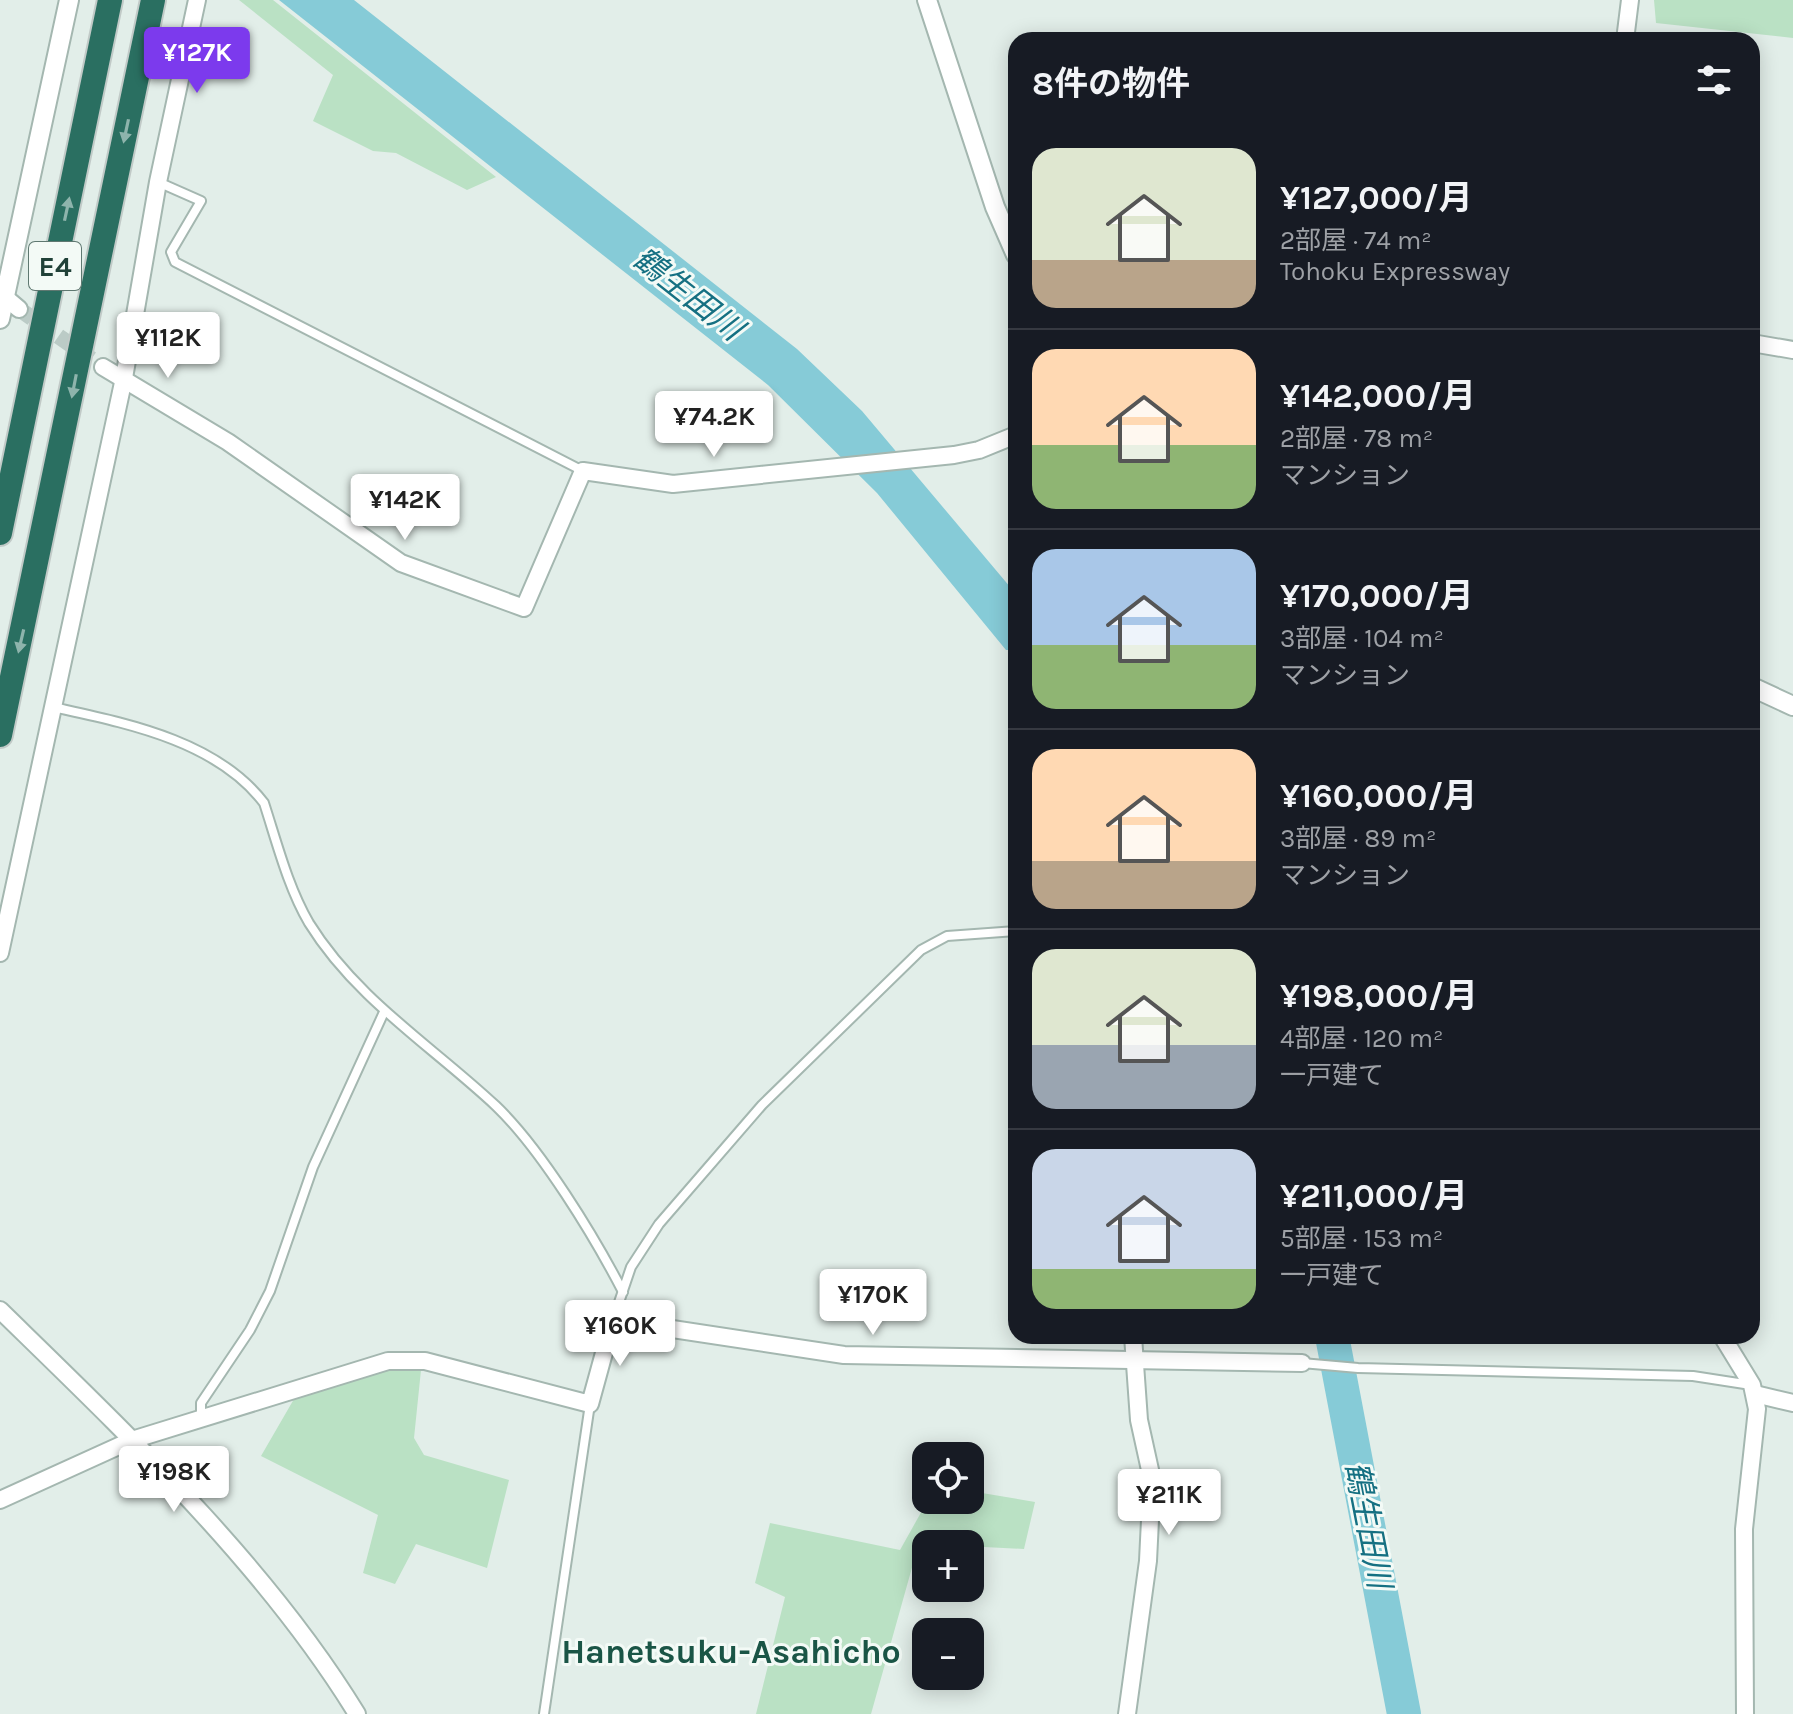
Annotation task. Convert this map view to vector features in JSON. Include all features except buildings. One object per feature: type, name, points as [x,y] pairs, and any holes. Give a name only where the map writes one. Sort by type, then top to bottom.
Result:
[{"type":"highway","name":"E4","points":[[0,533],[110,0]]},
{"type":"highway","name":"E4","points":[[0,735],[153,0]]},
{"type":"street","points":[[0,319],[8,300],[69,0]]},
{"type":"street","points":[[0,953],[124,378],[158,182],[197,0]]},
{"type":"street","points":[[927,0],[995,207],[1008,237]]},
{"type":"street","points":[[1626,32],[1630,0]]},
{"type":"street","points":[[1760,344],[1793,350]]},
{"type":"street","points":[[103,367],[228,442],[401,563],[524,608],[583,471],[673,484],[979,450],[1008,438]]},
{"type":"street","points":[[1760,691],[1793,706]]},
{"type":"street","points":[[0,1310],[132,1440],[221,1536],[307,1643],[357,1714]]},
{"type":"street","points":[[0,1500],[132,1440],[388,1361],[425,1361],[590,1404],[613,1320],[844,1355],[1311,1365]]},
{"type":"street","points":[[1127,1714],[1148,1561],[1152,1479],[1139,1420],[1133,1344]]},
{"type":"street","points":[[1727,1344],[1753,1390],[1756,1429],[1744,1529],[1745,1714]]},
{"type":"street","points":[[1753,1390],[1793,1403]]},
{"type":"lane","points":[[158,182],[201,201],[171,252],[175,262],[583,471]]},
{"type":"lane","points":[[53,707],[165,736],[251,787],[264,803],[309,923],[354,981],[384,1012],[496,1106],[523,1137],[604,1254],[623,1292]]},
{"type":"lane","points":[[613,1320],[631,1267],[659,1224],[762,1105],[921,950],[947,936],[1008,932]]},
{"type":"lane","points":[[201,1417],[201,1403],[250,1330],[270,1291],[313,1167],[384,1012]]},
{"type":"lane","points":[[1311,1365],[1693,1376],[1753,1390]]},
{"type":"lane","points":[[544,1714],[590,1404]]},
{"type":"green space","points":[[239,0],[273,0],[496,177],[467,190],[396,153],[373,151],[313,121],[333,75]]},
{"type":"green space","points":[[1654,0],[1793,0],[1793,38],[1656,23]]},
{"type":"green space","points":[[390,1369],[421,1370],[414,1438],[424,1455],[509,1480],[487,1568],[416,1544],[395,1584],[363,1573],[378,1515],[261,1456],[294,1399]]},
{"type":"green space","points":[[984,1493],[1035,1502],[1024,1549],[984,1547],[984,1530],[912,1530],[912,1568],[871,1714],[756,1714],[785,1597],[755,1583],[770,1523],[900,1550],[920,1514],[984,1514]]},
{"type":"water","points":[[279,0],[354,0],[797,349],[862,411],[1008,584],[1008,650],[877,493],[768,385]]},
{"type":"waterway","name":"鶴生田川","points":[[1334,1344],[1404,1714]]},
{"type":"tunnel","points":[[19,309],[103,367]]},
{"type":"district","name":"Hanetsuku-Asahicho","points":[[731,1652]]}]
